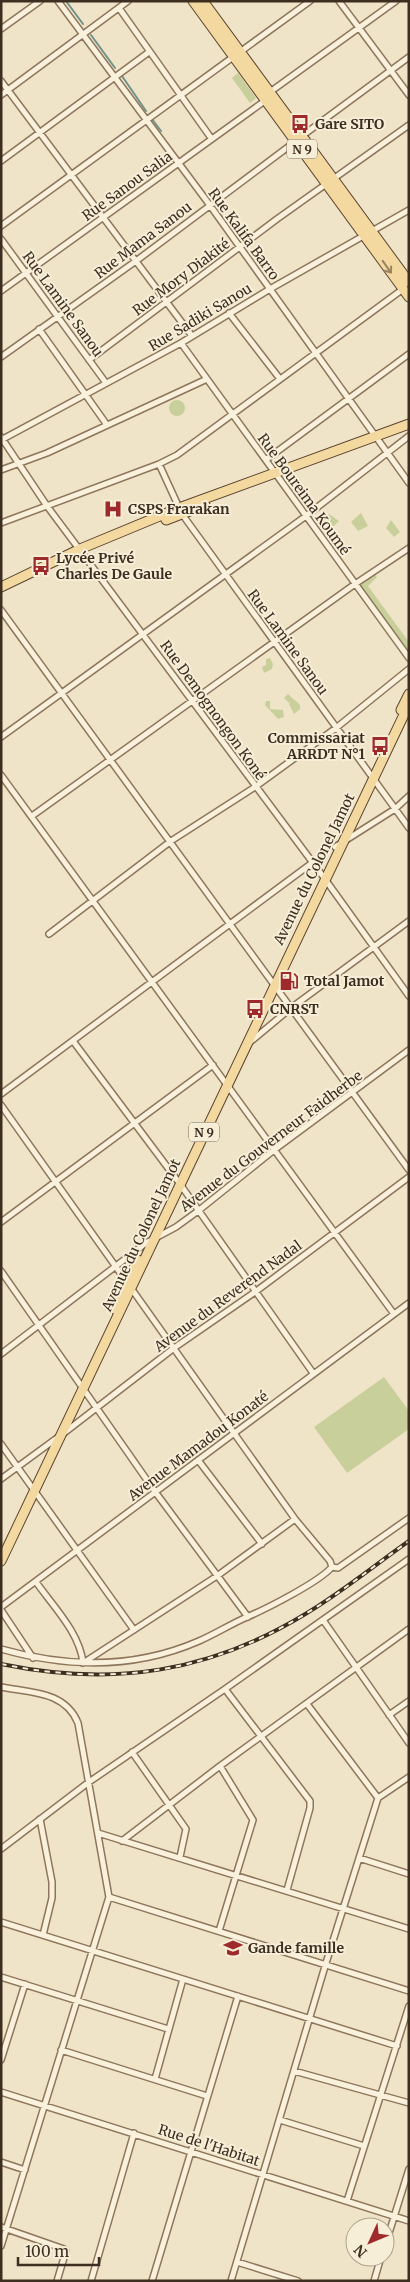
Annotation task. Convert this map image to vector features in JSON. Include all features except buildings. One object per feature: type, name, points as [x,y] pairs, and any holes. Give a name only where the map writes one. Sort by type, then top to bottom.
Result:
[{"type":"main road","name":"N 9","points":[[193,1],[238,54]]},
{"type":"main road","name":"N 9","points":[[203,1],[268,96],[407,285],[409,297]]},
{"type":"main road","points":[[379,439],[409,424]]},
{"type":"main road","points":[[1,588],[82,551],[180,511],[277,475],[409,430]]},
{"type":"main road","points":[[1,593],[82,551]]},
{"type":"main road","name":"Avenue du Colonel Jamot","points":[[323,877],[344,841],[409,694]]},
{"type":"main road","name":"Avenue du Colonel Jamot","points":[[1,1561],[53,1441],[82,1385],[273,983],[323,877],[335,847],[409,704]]},
{"type":"main road","name":"Avenue du Colonel Jamot","points":[[225,1082],[244,1048],[273,983]]},
{"type":"main road","name":"Avenue du Colonel Jamot","points":[[1,1550],[62,1435],[82,1385]]},
{"type":"street","points":[[1,29],[40,1]]},
{"type":"street","name":"Rue Kalifa Barro","points":[[58,1],[146,122],[210,204],[409,482]]},
{"type":"street","points":[[1,94],[128,1]]},
{"type":"street","points":[[1,226],[181,97],[310,1]]},
{"type":"street","points":[[339,1],[409,96]]},
{"type":"street","name":"Rue Sanou Salia","points":[[1,291],[178,163],[396,1]]},
{"type":"street","points":[[119,8],[211,138]]},
{"type":"street","points":[[1,161],[149,52]]},
{"type":"street","name":"Rue Mama Sanou","points":[[1,357],[136,261],[409,57]]},
{"type":"street","points":[[1,80],[192,336]]},
{"type":"street","name":"Rue Mory Diakité","points":[[89,360],[240,247],[409,125]]},
{"type":"street","name":"Rue Sadiki Sanou","points":[[2,439],[181,343],[270,289],[409,210]]},
{"type":"street","name":"Rue Lamine Sanou","points":[[1,239],[27,272],[106,384]]},
{"type":"street","points":[[1,523],[159,464],[177,455],[407,285]]},
{"type":"street","points":[[229,313],[280,379]]},
{"type":"street","points":[[38,329],[107,426]]},
{"type":"street","name":"Rue Boureima Koumé","points":[[181,343],[409,658]]},
{"type":"street","points":[[266,459],[409,354]]},
{"type":"street","points":[[1,470],[47,454],[207,379]]},
{"type":"street","points":[[1,737],[306,516],[409,436]]},
{"type":"street","name":"Rue Demognongon Koné","points":[[2,439],[47,506],[144,634],[409,996]]},
{"type":"street","name":"Rue Lamine Sanou","points":[[159,464],[180,511],[409,828]]},
{"type":"street","points":[[32,816],[192,700],[409,548]]},
{"type":"street","points":[[1,610],[409,1170]]},
{"type":"street","points":[[49,934],[94,902],[171,841],[255,787],[336,728],[409,669]]},
{"type":"street","points":[[1,775],[394,1314]]},
{"type":"street","points":[[335,847],[395,809],[409,796]]},
{"type":"street","points":[[1,1094],[312,863]]},
{"type":"street","points":[[244,1048],[291,1008],[409,921]]},
{"type":"street","points":[[73,1041],[178,1182],[313,1373]]},
{"type":"street","name":"Avenue du Gouverneur Faidherbe","points":[[1,1354],[116,1266],[198,1211],[274,1150],[409,1050]]},
{"type":"street","points":[[1,1222],[213,1066]]},
{"type":"street","points":[[1,1105],[295,1519],[327,1557],[332,1567]]},
{"type":"street","name":"Avenue du Reverend Nadal","points":[[53,1441],[174,1348],[255,1292],[409,1177]]},
{"type":"street","points":[[1,1271],[156,1493],[248,1617]]},
{"type":"street","name":"Avenue Mamadou Konaté","points":[[1,1608],[409,1303]]},
{"type":"street","points":[[1,1479],[53,1441]]},
{"type":"street","points":[[1,1444],[134,1630]]},
{"type":"street","points":[[198,1460],[262,1544]]},
{"type":"street","points":[[1,1649],[34,1658],[83,1663],[128,1662],[172,1651],[269,1608],[332,1567],[338,1568],[409,1518]]},
{"type":"street","points":[[83,1663],[217,1576],[295,1519]]},
{"type":"street","points":[[1,1849],[89,1782],[409,1559]]},
{"type":"street","points":[[36,1582],[82,1649],[83,1663]]},
{"type":"street","points":[[1,1608],[34,1658]]},
{"type":"street","points":[[323,1620],[409,1743]]},
{"type":"street","points":[[122,1841],[168,1804],[409,1629]]},
{"type":"street","points":[[1,1687],[56,1698],[70,1708],[78,1723],[109,1897],[25,2170],[4,2228],[1,2246]]},
{"type":"street","points":[[225,1689],[311,1804],[287,1890]]},
{"type":"street","points":[[389,1715],[409,1701]]},
{"type":"street","points":[[307,1704],[378,1798]]},
{"type":"street","points":[[132,1752],[186,1832],[180,1857]]},
{"type":"street","points":[[219,1931],[254,1820],[220,1766]]},
{"type":"street","points":[[231,2281],[326,1963],[378,1798],[409,1777]]},
{"type":"street","points":[[40,1819],[52,1882],[52,1898],[43,1935]]},
{"type":"street","points":[[98,1833],[409,1929]]},
{"type":"street","points":[[359,1858],[409,1874]]},
{"type":"street","points":[[109,1897],[326,1963],[409,1991]]},
{"type":"street","points":[[1,1922],[396,2046]]},
{"type":"street","points":[[1,1977],[168,2029]]},
{"type":"street","points":[[155,2079],[183,1979]]},
{"type":"street","points":[[1,2060],[25,1984]]},
{"type":"street","points":[[152,2281],[238,1996]]},
{"type":"street","points":[[347,2201],[409,2006]]},
{"type":"street","points":[[61,2050],[207,2096]]},
{"type":"street","points":[[294,2071],[409,2103]]},
{"type":"street","name":"Rue de l'Habitat","points":[[1,2092],[409,2220]]},
{"type":"street","points":[[280,2120],[364,2146]]},
{"type":"street","points":[[91,2281],[134,2133]]},
{"type":"street","points":[[1,2162],[25,2170]]},
{"type":"street","points":[[395,2216],[409,2169]]},
{"type":"street","points":[[4,2228],[64,2249],[66,2251],[57,2281]]},
{"type":"street","points":[[237,2262],[298,2281]]},
{"type":"street","points":[[374,2281],[378,2267]]},
{"type":"green space","points":[[238,73],[256,98],[250,103],[232,78]]},
{"type":"green space","points":[[177,400],[185,408],[177,416],[169,408]]},
{"type":"green space","points":[[361,513],[368,526],[358,531],[351,522]]},
{"type":"green space","points":[[329,514],[339,521],[331,529],[323,520]]},
{"type":"green space","points":[[391,520],[400,532],[394,537],[386,528]]},
{"type":"green space","points":[[374,572],[377,577],[368,586],[409,642],[409,655],[357,583]]},
{"type":"green space","points":[[270,658],[273,664],[272,669],[264,673],[262,667],[266,665],[266,659]]},
{"type":"green space","points":[[288,694],[300,705],[300,709],[294,714],[289,704],[291,701],[289,703],[284,698]]},
{"type":"green space","points":[[266,701],[270,701],[270,709],[283,710],[284,717],[278,719],[265,705]]},
{"type":"green space","points":[[384,1377],[409,1411],[409,1429],[347,1473],[314,1427]]},
{"type":"waterway","points":[[66,1],[83,24]]},
{"type":"waterway","points":[[91,35],[115,68]]},
{"type":"waterway","points":[[122,76],[146,111]]},
{"type":"waterway","points":[[152,119],[161,131]]},
{"type":"railway","points":[[1,1664],[42,1671],[121,1674],[159,1670],[197,1662],[234,1650],[307,1613],[409,1541]]},
{"type":"place","name":"Gare SITO","points":[[300,124]]},
{"type":"place","name":"CSPS Frarakan","points":[[113,509]]},
{"type":"place","name":"Lycée Privé Charles De Gaule","points":[[41,566]]},
{"type":"place","name":"Commissariat ARRDT N°1","points":[[380,746]]},
{"type":"place","name":"Total Jamot","points":[[289,981]]},
{"type":"place","name":"CNRST","points":[[255,1009]]},
{"type":"place","name":"Gande famille","points":[[233,1948]]}]
